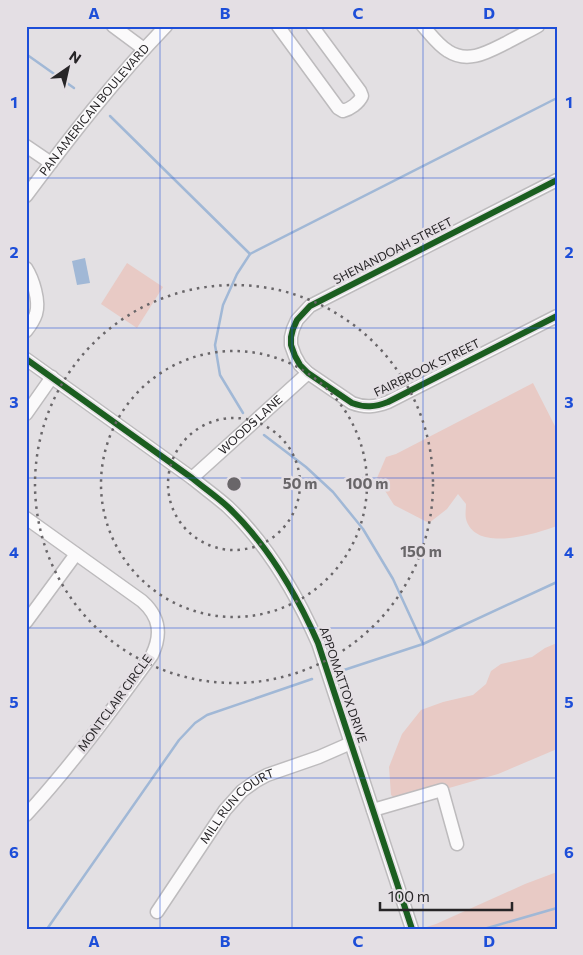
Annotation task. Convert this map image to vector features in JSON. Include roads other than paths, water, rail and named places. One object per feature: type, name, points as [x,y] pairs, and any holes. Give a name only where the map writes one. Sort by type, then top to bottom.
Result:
[{"type":"street","points":[[112,26],[144,49]]},
{"type":"street","name":"PAN AMERICAN BOULEVARD","points":[[26,196],[90,112],[166,26]]},
{"type":"street","points":[[278,26],[338,108],[343,111],[347,110],[360,101],[362,96],[360,91],[312,26]]},
{"type":"street","points":[[423,26],[442,48],[450,53],[459,56],[476,57],[538,26]]},
{"type":"street","points":[[26,146],[51,163]]},
{"type":"street","name":"SHENANDOAH STREET","points":[[308,373],[295,356],[291,345],[291,337],[297,320],[310,306],[557,180]]},
{"type":"street","points":[[26,268],[32,278],[37,304],[36,315],[26,331]]},
{"type":"street","name":"FAIRBROOK STREET","points":[[308,373],[352,403],[366,407],[380,405],[556,318]]},
{"type":"street","name":"APPOMATTOX DRIVE","points":[[26,359],[192,478],[222,502],[246,526],[270,556],[291,588],[318,643],[410,923]]},
{"type":"street","name":"WOODS LANE","points":[[192,478],[308,373]]},
{"type":"street","points":[[26,414],[52,377]]},
{"type":"street","name":"MONTCLAIR CIRCLE","points":[[26,518],[142,601],[148,607],[158,626],[158,638],[152,655],[82,750],[26,815]]},
{"type":"street","points":[[26,622],[76,554]]},
{"type":"street","name":"MILL RUN COURT","points":[[157,912],[225,810],[242,791],[267,775],[351,744]]},
{"type":"street","points":[[373,810],[442,790],[457,844]]},
{"type":"water","points":[[85,258],[90,283],[77,285],[72,261]]},
{"type":"waterway","points":[[26,54],[74,88]]},
{"type":"waterway","points":[[243,413],[220,375],[215,345],[223,305],[237,274],[250,254],[557,98]]},
{"type":"waterway","points":[[110,116],[250,254]]},
{"type":"waterway","points":[[264,435],[306,467],[333,492],[363,529],[393,579],[423,644]]},
{"type":"waterway","points":[[341,671],[423,644],[557,582]]},
{"type":"waterway","points":[[47,929],[179,740],[195,723],[207,715],[312,679]]},
{"type":"waterway","points":[[484,929],[557,908]]}]
